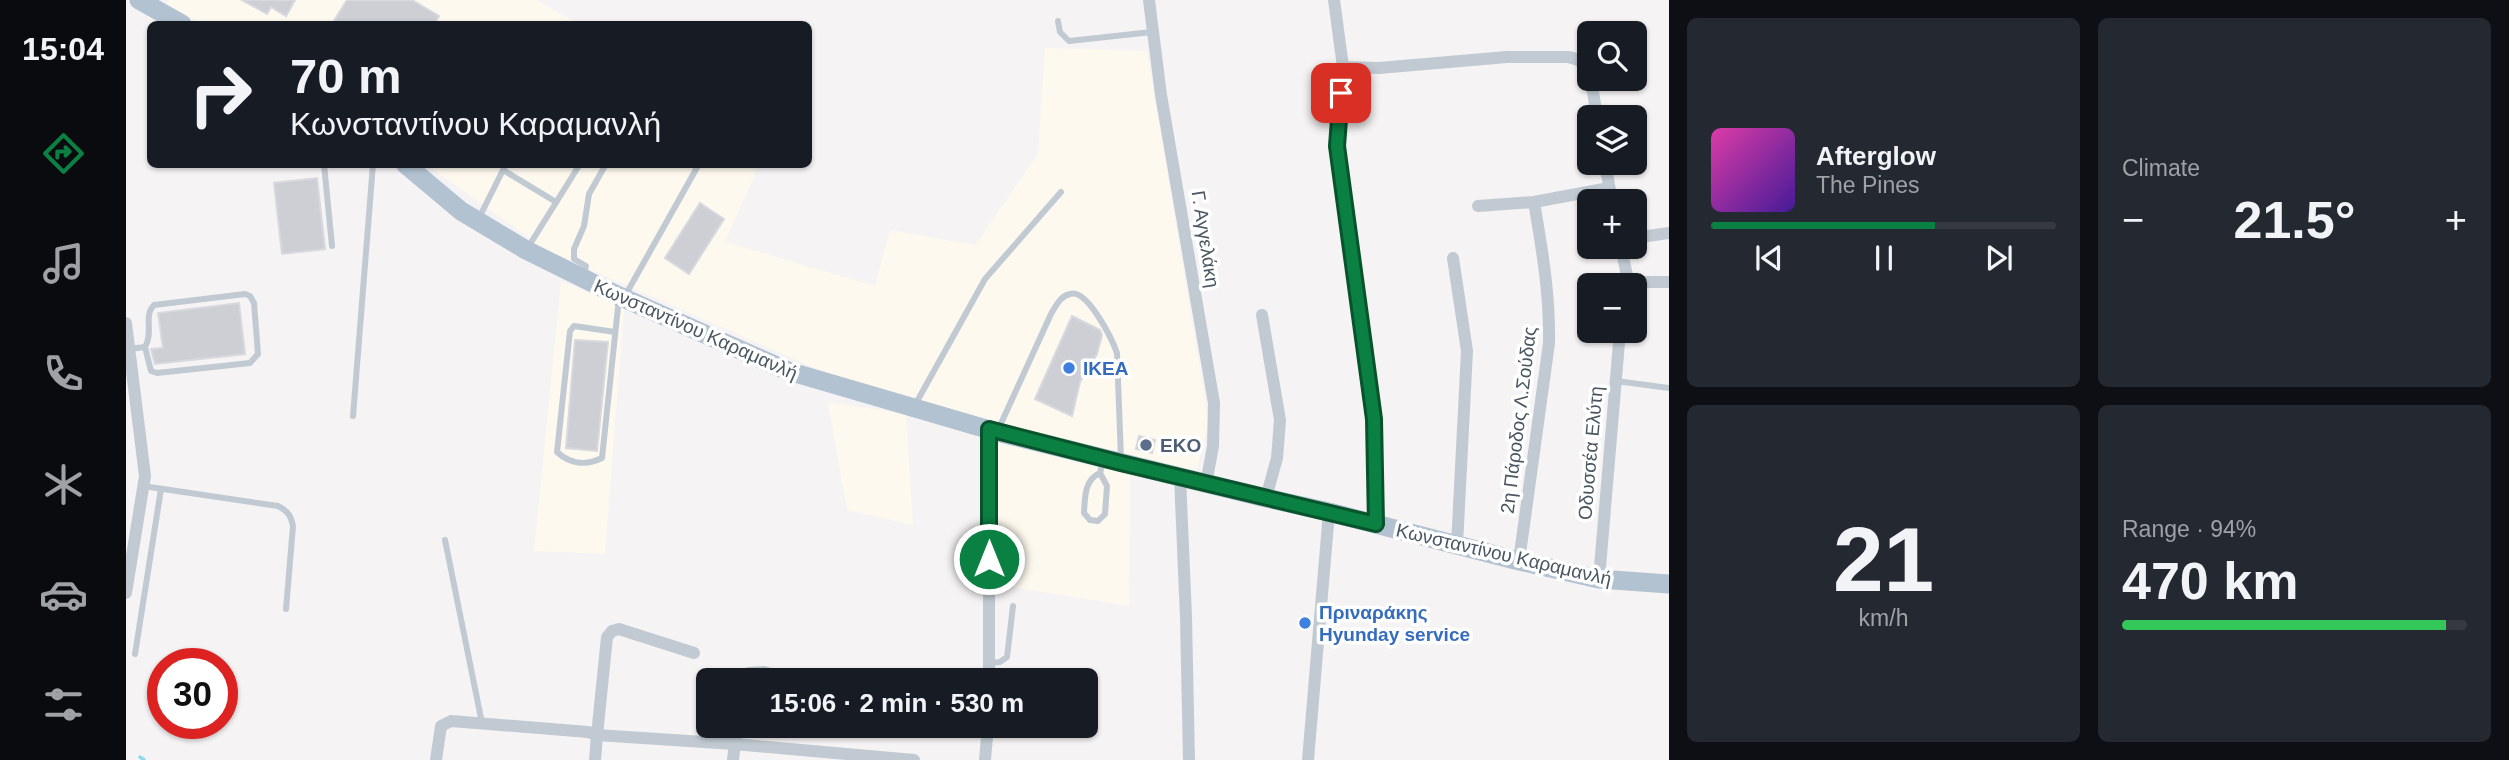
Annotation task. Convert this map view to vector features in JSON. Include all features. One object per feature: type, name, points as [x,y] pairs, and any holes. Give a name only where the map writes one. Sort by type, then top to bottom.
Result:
[{"type":"main road","points":[[139,0],[178,21]]},
{"type":"main road","name":"Κωνσταντίνου Καραμανλή","points":[[410,168],[461,211],[526,250],[621,297],[788,371],[1108,465],[1180,477],[1599,579],[1669,584]]},
{"type":"street","name":"Γ. Αγγελάκη","points":[[1149,0],[1152,32],[1214,403],[1213,446],[1206,484]]},
{"type":"street","points":[[1334,0],[1343,67],[1337,146],[1374,419],[1376,524]]},
{"type":"street","points":[[1343,67],[1379,68],[1507,57],[1577,59]]},
{"type":"street","points":[[1478,206],[1577,198]]},
{"type":"street","name":"2η Πάροδος Λ.Σούδας","points":[[1519,561],[1549,343],[1550,311],[1534,202]]},
{"type":"street","points":[[1647,236],[1669,233]]},
{"type":"street","points":[[1452,258],[1467,351],[1457,545]]},
{"type":"street","points":[[1647,282],[1669,282]]},
{"type":"street","points":[[1262,315],[1280,420],[1279,451],[1266,499]]},
{"type":"street","points":[[126,323],[143,456],[143,486],[126,593]]},
{"type":"street","name":"Οδυσσέα Ελύτη","points":[[1599,579],[1619,343]]},
{"type":"street","points":[[989,668],[993,430]]},
{"type":"street","points":[[1180,477],[1189,760]]},
{"type":"street","points":[[1308,760],[1329,512]]},
{"type":"street","points":[[595,760],[607,637],[612,631],[619,629],[694,653]]},
{"type":"street","points":[[436,760],[439,732],[445,722],[914,760]]},
{"type":"street","points":[[733,760],[735,738]]},
{"type":"street","points":[[985,760],[987,738]]},
{"type":"lane","points":[[1058,21],[1060,32],[1069,41],[1152,32]]},
{"type":"lane","points":[[324,168],[332,246]]},
{"type":"lane","points":[[353,416],[373,168]]},
{"type":"lane","points":[[477,221],[504,168]]},
{"type":"lane","points":[[506,168],[556,202]]},
{"type":"lane","points":[[526,250],[577,168]]},
{"type":"lane","points":[[583,279],[586,266],[574,259],[574,249],[584,226],[589,194],[604,168]]},
{"type":"lane","points":[[614,332],[574,326],[570,331],[557,452],[572,461],[584,463],[602,458],[614,332],[621,297],[697,168]]},
{"type":"lane","points":[[914,407],[985,279],[1061,192]]},
{"type":"lane","points":[[993,430],[1047,321],[1060,300],[1068,294],[1076,293],[1088,302],[1117,353],[1121,420],[1108,465],[1105,514],[1098,521],[1090,520],[1084,513],[1086,488],[1094,476],[1108,465]]},
{"type":"lane","points":[[245,294],[250,296],[254,303],[258,354],[250,363],[157,373],[150,371],[145,347],[150,335],[148,313],[154,305],[245,294]]},
{"type":"lane","points":[[129,349],[145,347]]},
{"type":"lane","points":[[1616,381],[1669,388]]},
{"type":"lane","points":[[143,486],[278,506],[286,510],[291,516],[293,526],[286,609]]},
{"type":"lane","points":[[135,654],[161,489]]},
{"type":"lane","points":[[445,540],[482,723]]},
{"type":"lane","points":[[989,663],[1000,662],[1007,657],[1013,606]]},
{"type":"shaded area","points":[[169,0],[536,0],[574,21],[196,21],[167,4]]},
{"type":"shaded area","points":[[1045,48],[1147,51],[1209,424],[1195,475],[849,383],[546,250],[431,168],[758,168],[725,242],[875,286],[890,230],[975,245],[1038,154]]},
{"type":"shaded area","points":[[561,281],[624,308],[605,554],[534,551]]},
{"type":"shaded area","points":[[828,402],[906,414],[913,525],[847,510]]},
{"type":"shaded area","points":[[996,442],[1130,475],[1129,606],[999,585]]},
{"type":"building","points":[[242,0],[295,0],[286,16],[271,7],[267,14]]},
{"type":"building","points":[[347,0],[412,0],[439,16],[436,21],[334,21]]},
{"type":"building","points":[[317,178],[325,249],[282,254],[274,183]]},
{"type":"building","points":[[700,203],[724,219],[689,274],[665,258]]},
{"type":"building","points":[[239,303],[245,354],[155,364],[151,349],[163,348],[158,313]]},
{"type":"building","name":"IKEA","points":[[1072,316],[1100,330],[1102,335],[1097,354],[1080,382],[1072,416],[1035,399]]},
{"type":"building","points":[[575,340],[608,342],[597,451],[566,448]]},
{"type":"building","points":[[1139,436],[1155,440],[1152,453],[1136,449]]},
{"type":"waterway","points":[[140,757],[144,760]]},
{"type":"place","name":"IKEA","points":[[1069,368]]},
{"type":"place","name":"EKO","points":[[1146,445]]},
{"type":"place","name":"Πριναράκης Hyunday service","points":[[1305,623]]},
{"type":"route","points":[[989,559],[989,429],[1376,524],[1377,454],[1374,419],[1337,146],[1341,93]]}]
